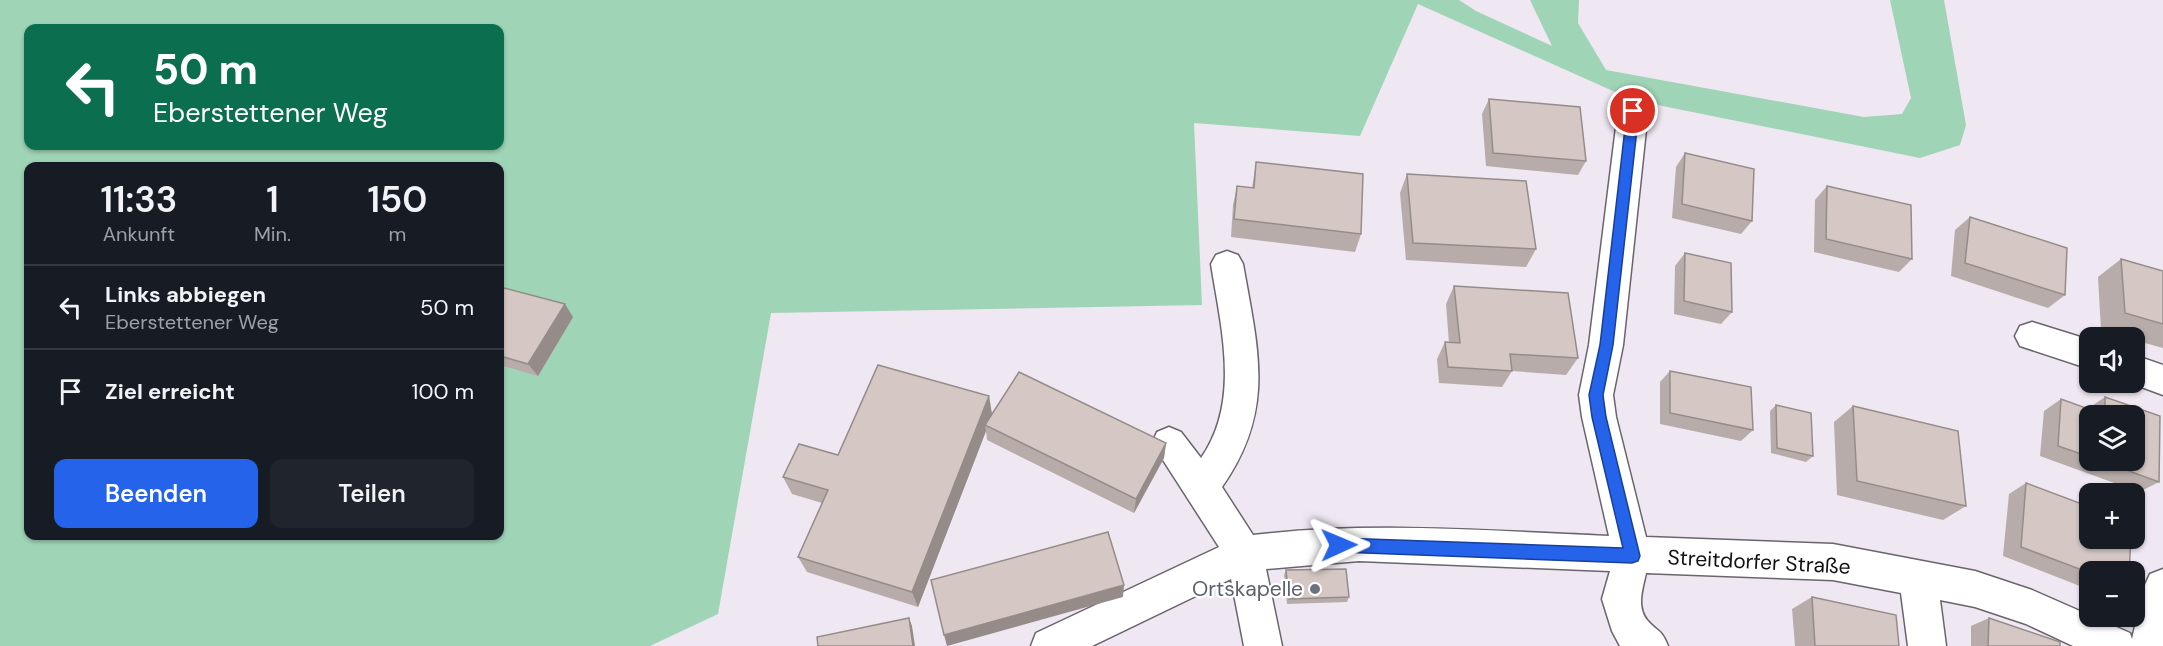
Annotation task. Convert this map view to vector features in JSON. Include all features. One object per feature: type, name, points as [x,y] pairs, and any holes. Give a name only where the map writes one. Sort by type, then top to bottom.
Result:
[{"type":"street","points":[[1633,111],[1606,345],[1596,395],[1599,417],[1632,556],[1621,599],[1631,631],[1649,646]]},
{"type":"street","points":[[1202,487],[1219,462],[1233,435],[1241,398],[1242,365],[1227,264]]},
{"type":"street","points":[[2032,336],[2079,351]]},
{"type":"street","points":[[2145,374],[2163,380]]},
{"type":"street","points":[[1169,443],[1202,487],[1244,554],[1263,646]]},
{"type":"street","name":"Streitdorfer Straße","points":[[1050,646],[1244,554],[1301,547],[1359,544],[1833,562],[1975,590],[2032,608],[2116,646]]},
{"type":"street","points":[[1918,578],[1927,646]]},
{"type":"street","points":[[2150,646],[2163,587]]},
{"type":"green space","points":[[0,0],[1459,0],[1476,11],[1552,46],[1530,0],[1579,0],[1578,23],[1606,70],[1864,117],[1902,114],[1911,98],[1890,0],[1944,0],[1966,125],[1960,145],[1920,158],[1633,100],[1418,4],[1360,136],[1194,123],[1202,305],[771,313],[718,614],[650,646],[0,646]]},
{"type":"building","points":[[1489,99],[1580,107],[1586,161],[1493,153]]},
{"type":"building","points":[[1685,153],[1754,169],[1752,221],[1682,204]]},
{"type":"building","points":[[1256,162],[1363,174],[1361,234],[1234,219],[1237,186],[1254,188]]},
{"type":"building","points":[[1407,174],[1526,181],[1536,249],[1413,243]]},
{"type":"building","points":[[1827,186],[1911,205],[1912,259],[1826,239]]},
{"type":"building","points":[[1970,217],[2067,248],[2065,295],[1965,263]]},
{"type":"building","points":[[1685,253],[1731,263],[1732,312],[1684,301]]},
{"type":"building","points":[[2121,259],[2163,271],[2163,324],[2125,313]]},
{"type":"building","points":[[1454,286],[1568,293],[1578,358],[1510,354],[1512,371],[1448,367],[1445,342],[1460,343]]},
{"type":"building","points":[[504,288],[565,304],[528,364],[504,357]]},
{"type":"building","points":[[878,365],[989,396],[912,592],[798,557],[828,490],[783,477],[799,444],[838,455]]},
{"type":"building","points":[[1670,371],[1751,387],[1753,430],[1670,413]]},
{"type":"building","points":[[1019,372],[1166,443],[1136,499],[985,425]]},
{"type":"building","points":[[2105,397],[2128,405],[2105,405]]},
{"type":"building","points":[[2061,399],[2079,406],[2079,453],[2058,446]]},
{"type":"building","points":[[1776,405],[1811,413],[1813,456],[1777,448]]},
{"type":"building","points":[[1853,406],[1958,431],[1966,506],[1857,481]]},
{"type":"building","points":[[2145,411],[2160,416],[2159,482],[2129,471],[2145,471]]},
{"type":"building","points":[[2026,483],[2079,503],[2079,549],[2130,549],[2130,561],[2079,561],[2079,569],[2021,547]]},
{"type":"building","points":[[1108,532],[1124,585],[944,635],[931,580]]},
{"type":"building","name":"Ortskapelle","points":[[1346,569],[1349,597],[1289,599],[1286,570]]},
{"type":"building","points":[[1812,597],[1896,615],[1899,646],[1815,646]]},
{"type":"building","points":[[909,618],[913,646],[818,646],[817,637]]},
{"type":"building","points":[[1989,618],[2060,642],[2060,646],[1988,646]]},
{"type":"place","name":"Ortskapelle","points":[[1315,589]]},
{"type":"route","points":[[1339,545],[1632,556],[1599,417],[1596,395],[1606,345],[1633,111]]}]
